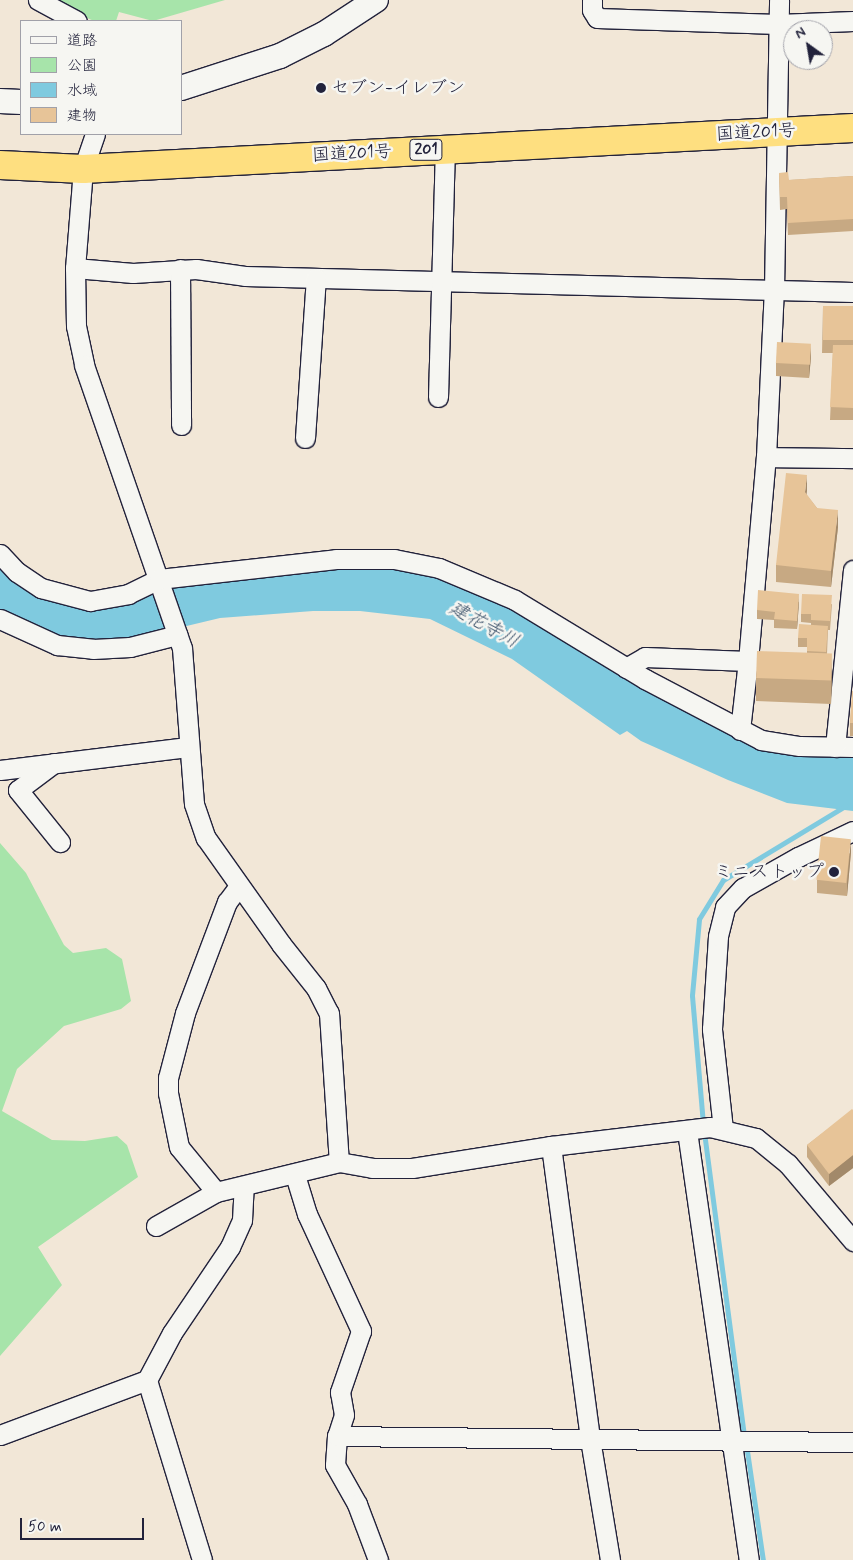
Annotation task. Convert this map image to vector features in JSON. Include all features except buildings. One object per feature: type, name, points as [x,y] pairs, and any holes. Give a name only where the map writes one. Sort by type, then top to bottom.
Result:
[{"type":"highway","name":"国道201号","points":[[0,166],[83,170],[446,148],[853,128]]},
{"type":"street","points":[[38,0],[74,20]]},
{"type":"street","points":[[182,88],[280,56],[324,34],[376,0]]},
{"type":"street","points":[[592,0],[592,10],[597,18],[778,24],[853,21]]},
{"type":"street","points":[[740,730],[766,457],[774,290],[775,132],[779,0]]},
{"type":"street","points":[[0,101],[20,102]]},
{"type":"street","points":[[95,135],[83,170],[74,268],[76,326],[84,365],[182,648],[188,710],[188,747],[194,804],[206,838],[238,886],[316,988],[329,1012],[340,1162]]},
{"type":"street","points":[[438,397],[444,281],[446,148]]},
{"type":"street","points":[[74,268],[132,273],[180,269],[245,276],[853,292]]},
{"type":"street","points":[[180,269],[181,425]]},
{"type":"street","points":[[305,438],[316,278]]},
{"type":"street","points":[[766,457],[853,458]]},
{"type":"street","points":[[0,554],[17,572],[40,588],[90,601],[128,594],[160,582],[336,559],[394,559],[439,568],[515,600],[626,668],[761,740],[844,747],[853,570]]},
{"type":"street","points":[[0,619],[57,645],[75,647],[130,647],[177,633]]},
{"type":"street","points":[[626,668],[645,657],[748,661]]},
{"type":"street","points":[[0,770],[188,747]]},
{"type":"street","points":[[55,762],[18,790],[60,842]]},
{"type":"street","points":[[723,1129],[712,1028],[717,946],[725,907],[742,888],[798,857],[853,831]]},
{"type":"street","points":[[216,1192],[179,1147],[168,1093],[168,1078],[184,1013],[226,902],[238,886]]},
{"type":"street","points":[[156,1226],[216,1192],[295,1175],[340,1162],[372,1168],[412,1168],[551,1146],[710,1127],[756,1138],[788,1164],[853,1241]]},
{"type":"street","points":[[687,1131],[749,1560]]},
{"type":"street","points":[[551,1146],[590,1440],[610,1560]]},
{"type":"street","points":[[295,1175],[307,1214],[361,1331],[340,1392],[344,1415],[337,1436],[335,1465],[357,1504],[378,1560]]},
{"type":"street","points":[[0,1435],[147,1380],[172,1333],[230,1247],[242,1220],[244,1186]]},
{"type":"street","points":[[147,1380],[202,1560]]},
{"type":"street","points":[[337,1436],[590,1440],[731,1439],[853,1442]]},
{"type":"green space","points":[[58,0],[225,0],[156,20],[149,20],[119,12],[116,20],[92,20],[69,10]]},
{"type":"green space","points":[[0,843],[26,873],[64,945],[73,953],[106,948],[122,959],[131,1001],[121,1009],[64,1026],[17,1069],[2,1111],[52,1140],[85,1141],[117,1136],[127,1145],[138,1177],[38,1247],[62,1285],[0,1356]]},
{"type":"water","name":"建花寺川","points":[[0,557],[67,600],[174,584],[365,565],[412,569],[513,608],[739,734],[853,751],[853,811],[787,803],[728,780],[641,741],[627,731],[620,735],[512,659],[430,619],[360,611],[313,611],[220,618],[149,635],[108,641],[58,637],[0,612]]},
{"type":"waterway","points":[[703,1124],[692,995],[699,919],[723,880],[845,806]]},
{"type":"waterway","points":[[704,1132],[744,1436]]},
{"type":"waterway","points":[[746,1444],[763,1560]]},
{"type":"place","name":"セブン-イレブン","points":[[321,88]]},
{"type":"place","name":"ミニストップ","points":[[834,872]]}]
